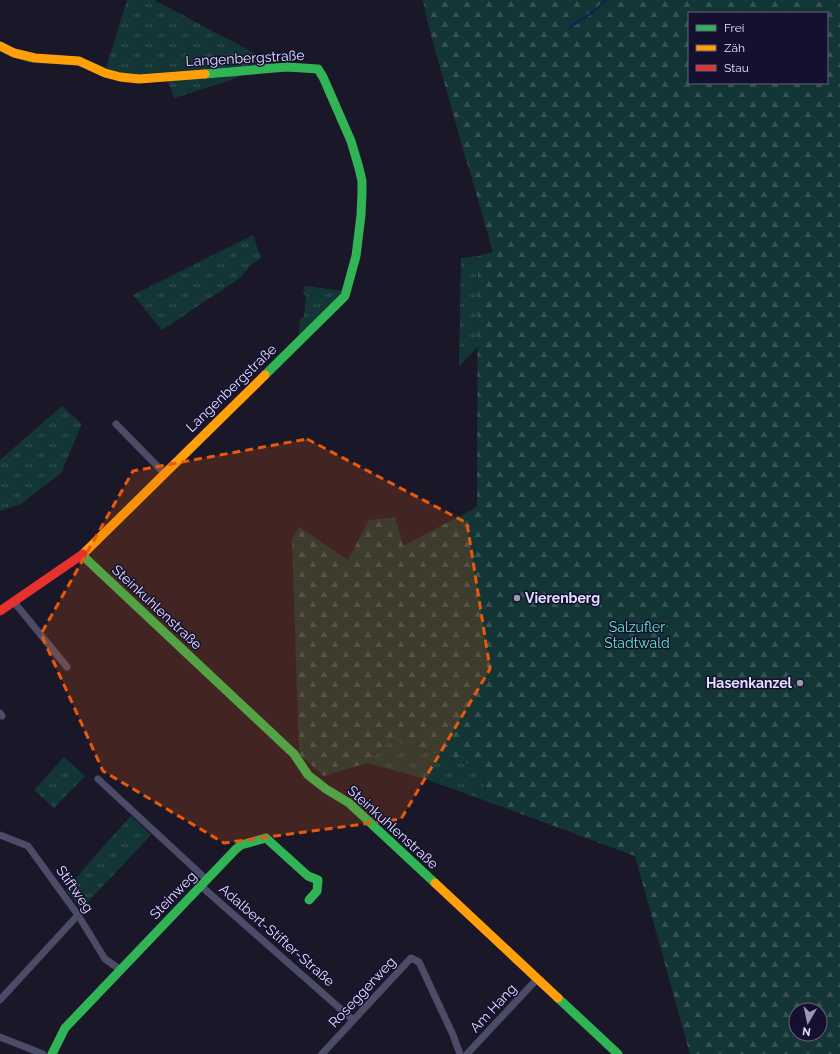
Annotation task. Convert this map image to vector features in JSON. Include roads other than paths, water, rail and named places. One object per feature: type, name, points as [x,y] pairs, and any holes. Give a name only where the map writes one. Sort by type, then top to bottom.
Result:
[{"type":"street","name":"Langenbergstraße","points":[[0,46],[14,53],[35,58],[78,61],[105,73],[120,77],[139,79],[287,67],[318,69],[355,155],[362,181],[360,232],[350,282],[345,296],[82,555],[0,611]]},
{"type":"street","points":[[116,424],[164,474]]},
{"type":"street","name":"Steinkuhlenstraße","points":[[82,555],[294,754],[308,775],[349,803],[618,1054]]},
{"type":"street","points":[[14,602],[67,667]]},
{"type":"street","name":"Adalbert-Stifter-Straße","points":[[98,779],[204,883],[353,1020]]},
{"type":"street","name":"Stiftweg","points":[[0,835],[28,846],[78,915],[105,958],[121,970]]},
{"type":"street","name":"Steinweg","points":[[52,1054],[65,1028],[236,849],[242,845],[266,838],[308,876],[318,880],[317,891],[309,900]]},
{"type":"street","points":[[0,1000],[78,915]]},
{"type":"street","name":"Roseggerweg","points":[[322,1054],[411,958],[419,962],[453,1035],[460,1054]]},
{"type":"street","name":"Am Hang","points":[[467,1054],[537,979]]},
{"type":"street","points":[[0,1037],[43,1054]]},
{"type":"waterway","points":[[569,28],[593,12],[606,0]]},
{"type":"place","name":"Vierenberg","points":[[517,598]]},
{"type":"place","name":"Hasenkanzel","points":[[800,683]]},
{"type":"park label","name":"Salzufler Stadtwald","points":[[637,636]]}]
